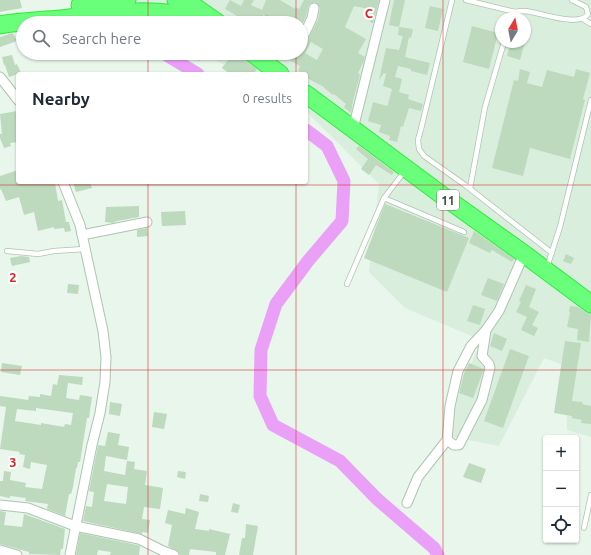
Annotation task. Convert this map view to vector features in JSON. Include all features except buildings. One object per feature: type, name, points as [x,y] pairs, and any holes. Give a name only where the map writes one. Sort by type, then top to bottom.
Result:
[{"type":"highway","points":[[49,16],[127,0]]},
{"type":"highway","points":[[176,0],[195,6],[209,16]]},
{"type":"highway","points":[[27,16],[82,10],[142,12],[179,16]]},
{"type":"highway","points":[[0,19],[16,17]]},
{"type":"highway","points":[[0,25],[16,22]]},
{"type":"highway","points":[[261,60],[277,72]]},
{"type":"highway","name":"11","points":[[308,95],[591,304]]},
{"type":"street","points":[[353,129],[385,0]]},
{"type":"street","points":[[308,27],[314,8]]},
{"type":"street","points":[[0,77],[16,97]]},
{"type":"street","points":[[64,184],[80,226],[103,330],[106,357],[105,382],[100,413],[70,555]]},
{"type":"street","points":[[82,235],[148,222]]},
{"type":"street","points":[[407,503],[418,477],[447,440],[450,406],[458,371],[471,346],[486,330],[499,311],[524,254]]},
{"type":"street","points":[[447,440],[454,445],[459,445],[482,400],[490,368],[482,356],[486,330]]},
{"type":"street","points":[[0,505],[28,508],[75,526],[139,539],[174,555]]},
{"type":"street","points":[[0,550],[17,555]]},
{"type":"lane","points":[[452,0],[418,140],[419,149],[424,156],[470,188],[552,253]]},
{"type":"lane","points":[[466,0],[516,12],[530,12]]},
{"type":"lane","points":[[531,12],[570,20],[586,18],[588,14],[586,7],[572,0]]},
{"type":"lane","points":[[583,19],[591,24]]},
{"type":"lane","points":[[470,188],[485,107],[502,48]]},
{"type":"lane","points":[[546,270],[552,253],[591,100]]},
{"type":"lane","points":[[347,284],[384,198],[407,169]]},
{"type":"lane","points":[[384,198],[464,232]]},
{"type":"lane","points":[[7,251],[38,254],[84,248]]},
{"type":"lane","points":[[584,528],[591,495]]},
{"type":"shaded area","points":[[136,0],[591,0],[591,437],[567,430],[566,366],[544,358],[499,446],[442,435],[481,340],[405,308],[369,272],[379,184],[308,113],[308,72],[236,72],[215,60],[308,60],[308,16],[137,16]]},
{"type":"waterway","points":[[175,60],[195,72]]},
{"type":"waterway","points":[[308,132],[327,146],[344,181],[342,221],[308,261],[276,304],[261,350],[260,396],[273,425],[340,461],[377,499],[434,548],[438,555]]}]
